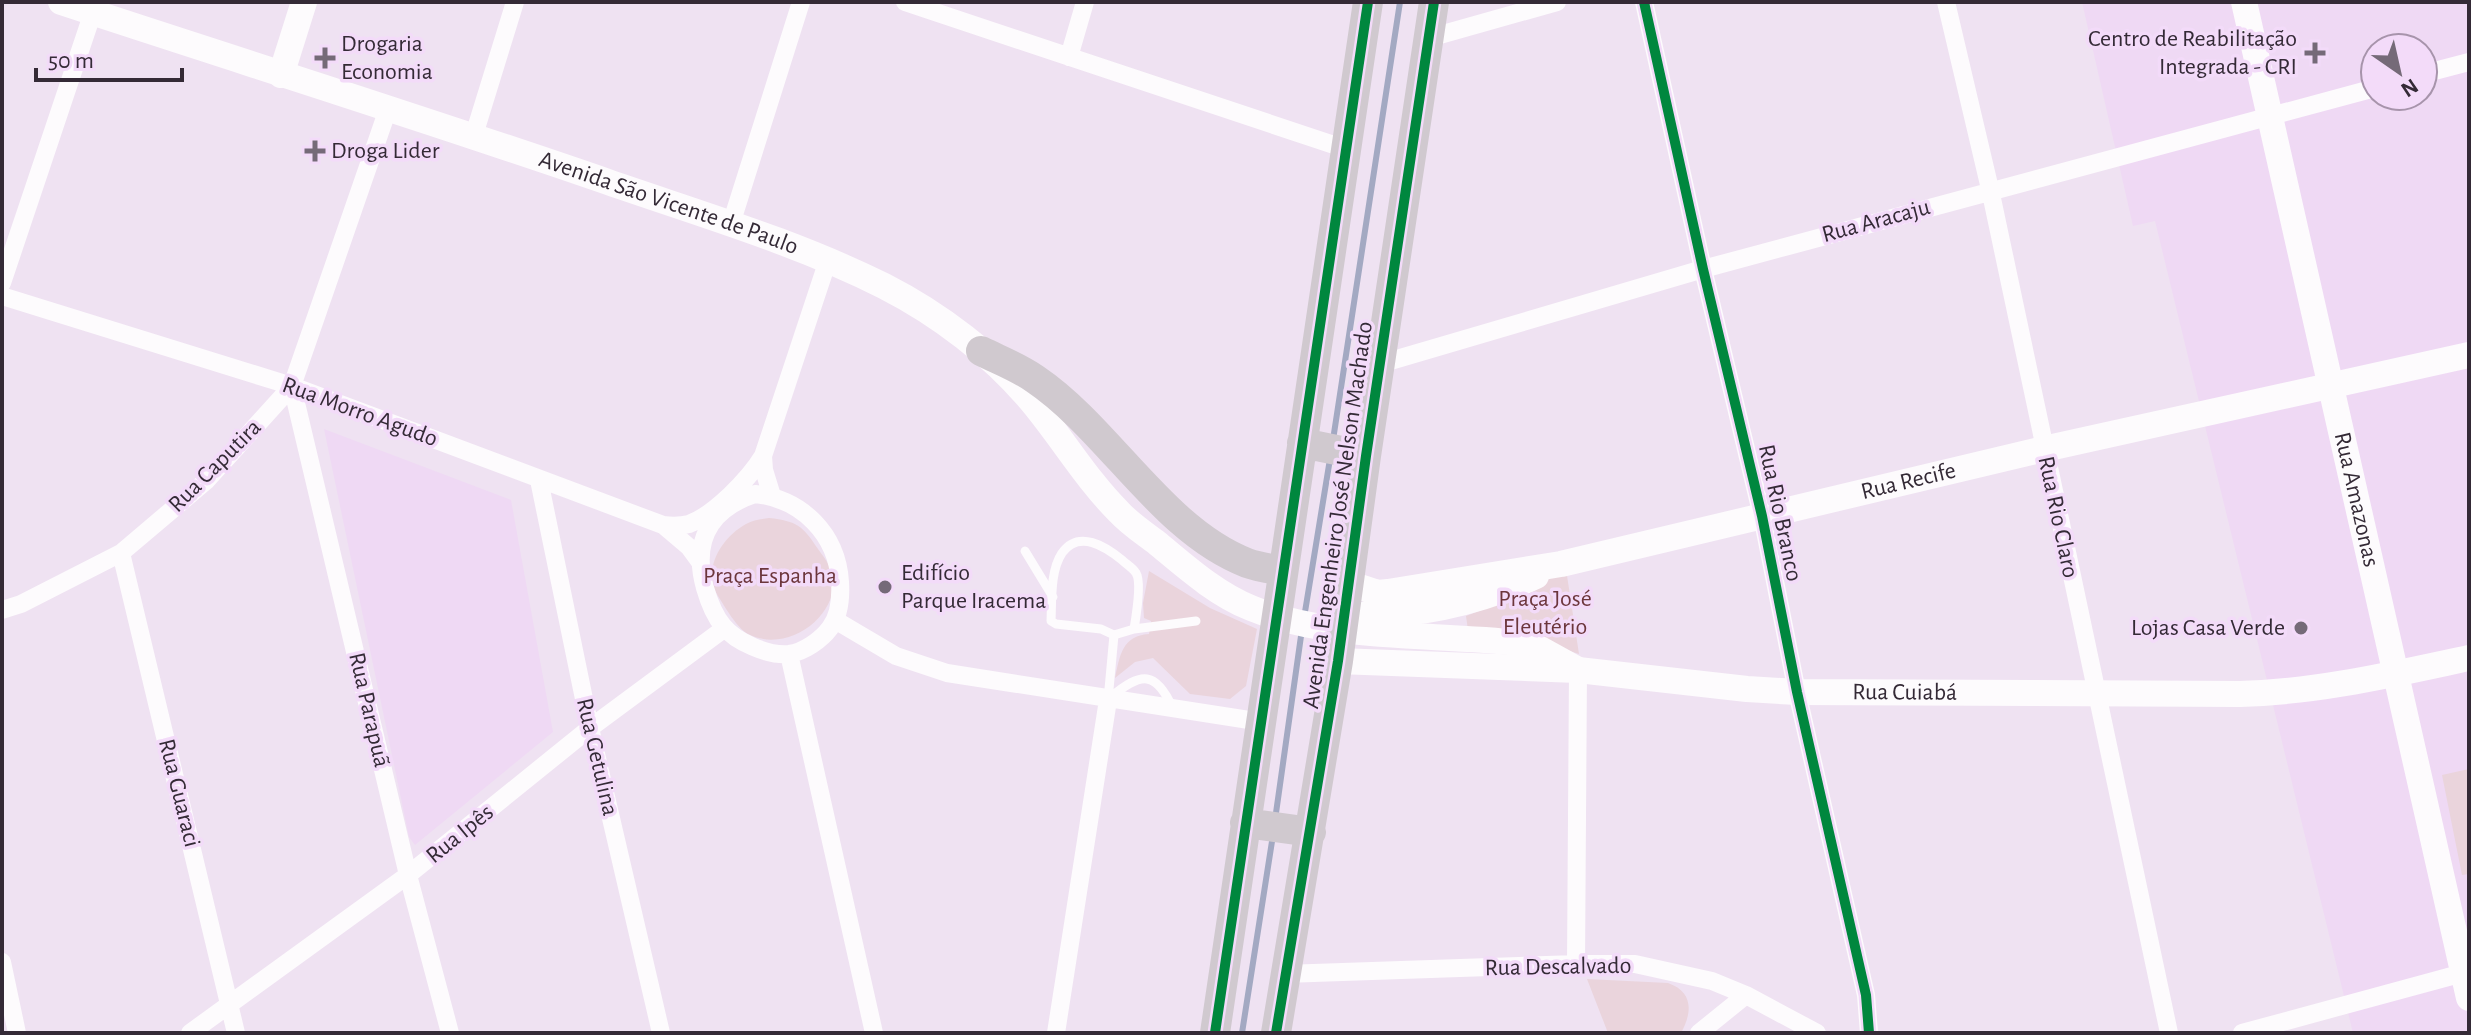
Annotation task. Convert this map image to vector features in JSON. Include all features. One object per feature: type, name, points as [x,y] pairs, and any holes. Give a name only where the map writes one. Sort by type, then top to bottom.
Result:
[{"type":"main road","name":"Avenida São Vicente de Paulo","points":[[61,2],[474,135],[731,224],[828,260],[888,288],[947,325],[981,351],[1032,402],[1063,446],[1119,513],[1181,563],[1233,599],[1273,617],[1330,628],[1494,640],[1540,649],[1578,670]]},
{"type":"main road","points":[[281,75],[304,2]]},
{"type":"main road","name":"Avenida Engenheiro José Nelson Machado","points":[[1215,1033],[1276,827],[1338,661],[1348,583],[1333,449],[1346,149],[1368,2]]},
{"type":"main road","name":"Avenida Engenheiro José Nelson Machado","points":[[1276,1033],[1284,974],[1276,827],[1262,722],[1283,571],[1333,449],[1380,364],[1434,2]]},
{"type":"main road","name":"Rua Amazonas","points":[[2244,2],[2329,387],[2467,981]]},
{"type":"main road","points":[[981,351],[1012,365],[1048,389],[1198,534],[1249,563],[1283,571]]},
{"type":"main road","name":"Rua Recife","points":[[1348,583],[1378,593],[1561,564],[2044,449],[2469,355]]},
{"type":"main road","name":"Avenida São Vicente de Paulo","points":[[1181,563],[1250,592],[1350,615],[1383,616],[1420,612],[1506,590],[1561,564]]},
{"type":"main road","name":"Rua Cuiabá","points":[[1338,661],[1578,670],[1797,692],[2097,694],[2285,692],[2397,674],[2469,658]]},
{"type":"street","points":[[474,135],[515,2]]},
{"type":"street","points":[[731,224],[801,2]]},
{"type":"street","points":[[905,2],[1346,149]]},
{"type":"street","points":[[1069,57],[1085,2]]},
{"type":"street","points":[[1429,38],[1557,2]]},
{"type":"street","name":"Rua Rio Branco","points":[[1644,2],[1762,516],[1797,692],[1866,995],[1869,1033]]},
{"type":"street","name":"Rua Rio Claro","points":[[1946,2],[1990,189],[2169,1033]]},
{"type":"street","points":[[2,283],[93,12]]},
{"type":"street","points":[[2439,70],[2469,62]]},
{"type":"street","name":"Rua Aracaju","points":[[1380,364],[1990,189],[2359,92]]},
{"type":"street","name":"Rua Caputira","points":[[2,610],[21,604],[121,553],[206,481],[292,386],[388,109]]},
{"type":"street","points":[[663,525],[680,526],[699,519],[748,479],[763,456],[828,260]]},
{"type":"street","name":"Rua Morro Agudo","points":[[2,296],[292,386],[663,525],[689,547],[700,562]]},
{"type":"street","name":"Rua Parapuã","points":[[292,386],[408,875],[450,1033]]},
{"type":"street","points":[[763,456],[772,496]]},
{"type":"street","name":"Rua Getulina","points":[[539,480],[590,728],[661,1033]]},
{"type":"street","points":[[755,494],[772,496],[788,501],[820,526],[839,570],[839,606],[835,620],[817,641],[789,654],[754,646],[725,628],[712,610],[700,562],[702,542],[709,526],[721,512],[738,500],[755,494]]},
{"type":"street","name":"Rua Guaraci","points":[[121,553],[236,1033]]},
{"type":"street","points":[[835,620],[896,656],[924,667],[1108,700],[1262,722]]},
{"type":"street","name":"Rua Ipês","points":[[190,1033],[408,875],[590,728],[725,628]]},
{"type":"street","points":[[789,654],[874,1033]]},
{"type":"street","points":[[1576,964],[1578,670]]},
{"type":"street","points":[[1056,1033],[1108,700]]},
{"type":"street","points":[[2,962],[17,1033]]},
{"type":"street","name":"Rua Descalvado","points":[[1284,974],[1635,964],[1712,981],[1746,995],[1817,1033]]},
{"type":"street","points":[[2242,1033],[2467,981]]},
{"type":"street","points":[[1699,1033],[1746,995]]},
{"type":"lane","points":[[1134,629],[1139,582],[1137,573],[1104,545],[1092,541],[1076,543],[1063,551],[1055,569],[1051,621],[1056,624],[1101,629],[1114,635],[1134,629],[1196,621]]},
{"type":"lane","points":[[1025,551],[1053,597]]},
{"type":"lane","points":[[1108,700],[1114,635]]},
{"type":"lane","points":[[1108,700],[1129,682],[1142,677],[1154,680],[1166,693],[1173,709]]},
{"type":"shaded area","points":[[2082,2],[2469,2],[2469,1033],[2353,1033],[2155,221],[2133,226]]},
{"type":"shaded area","points":[[324,429],[511,500],[553,732],[415,845],[409,837]]},
{"type":"green space","name":"Praça Espanha","points":[[769,518],[793,523],[803,530],[829,564],[834,582],[832,596],[816,621],[791,636],[777,639],[762,639],[740,627],[718,596],[712,576],[717,555],[729,537],[749,523]]},
{"type":"green space","name":"Praça José Eleutério","points":[[1566,569],[1579,654],[1524,636],[1468,630],[1466,616],[1516,597]]},
{"type":"green space","points":[[1149,571],[1210,608],[1257,629],[1246,686],[1230,699],[1190,694],[1153,658],[1135,662],[1115,678],[1124,648],[1133,638],[1149,634],[1151,621],[1144,618],[1143,603]]},
{"type":"green space","points":[[2469,769],[2469,874],[2462,875],[2442,775]]},
{"type":"green space","points":[[1587,979],[1668,983],[1676,987],[1683,992],[1689,1011],[1681,1033],[1608,1033]]},
{"type":"waterway","points":[[1333,440],[1400,2]]},
{"type":"waterway","points":[[1304,618],[1330,459]]},
{"type":"waterway","points":[[1275,820],[1302,629]]},
{"type":"waterway","points":[[1242,1033],[1273,835]]},
{"type":"cycle path","points":[[1215,1033],[1368,2]]},
{"type":"cycle path","points":[[1276,1033],[1338,661],[1434,2]]},
{"type":"cycle path","points":[[1644,2],[1762,516],[1797,692],[1866,995],[1869,1033]]},
{"type":"place","name":"Centro de Reabilitação Integrada - CRI","points":[[2315,53]]},
{"type":"place","name":"Drogaria Economia","points":[[325,58]]},
{"type":"place","name":"Droga Lider","points":[[315,151]]},
{"type":"place","name":"Edifício Parque Iracema","points":[[885,587]]},
{"type":"place","name":"Lojas Casa Verde","points":[[2301,628]]}]
